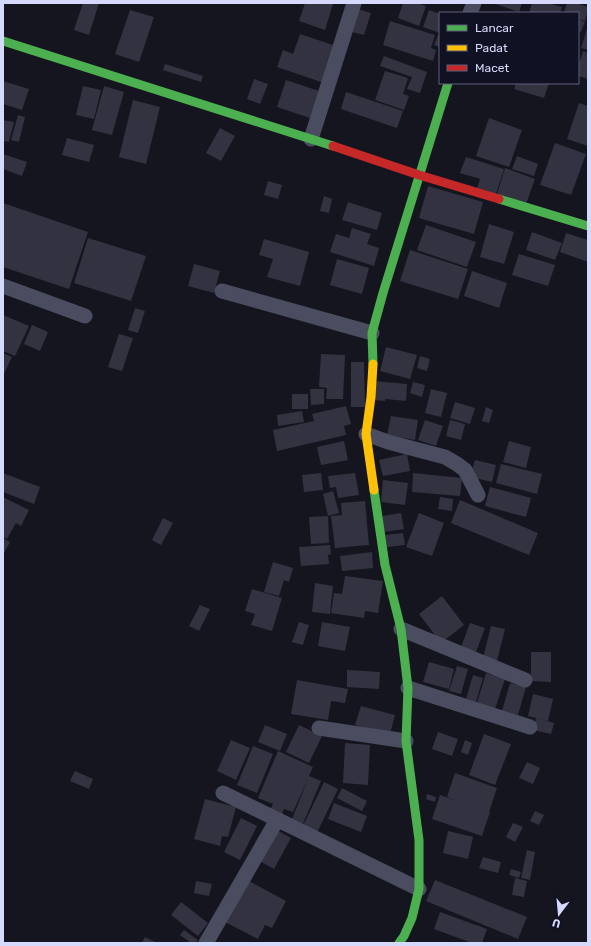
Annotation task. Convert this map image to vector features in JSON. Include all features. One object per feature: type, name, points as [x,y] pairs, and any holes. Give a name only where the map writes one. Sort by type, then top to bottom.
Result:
[{"type":"street","points":[[311,139],[354,3]]},
{"type":"street","points":[[3,41],[418,174],[588,226]]},
{"type":"street","points":[[399,943],[404,936],[412,918],[420,889],[419,840],[406,741],[408,688],[401,629],[385,565],[366,434],[371,397],[373,355],[372,333],[418,174],[448,84]]},
{"type":"street","points":[[3,286],[85,316]]},
{"type":"street","points":[[222,291],[372,333]]},
{"type":"street","points":[[366,434],[388,442],[445,457],[465,470],[478,495]]},
{"type":"street","points":[[401,629],[525,680]]},
{"type":"street","points":[[408,688],[530,727]]},
{"type":"street","points":[[319,728],[406,741]]},
{"type":"street","points":[[223,792],[277,820],[420,889]]},
{"type":"street","points":[[206,943],[277,820]]},
{"type":"building","points":[[83,3],[99,3],[89,35],[74,30]]},
{"type":"building","points":[[305,3],[333,4],[325,30],[299,21]]},
{"type":"building","points":[[403,3],[417,3],[426,6],[419,26],[398,18]]},
{"type":"building","points":[[493,3],[522,3],[519,12]]},
{"type":"building","points":[[532,3],[548,3],[562,7],[560,12],[529,12]]},
{"type":"building","points":[[567,3],[576,3],[588,7],[585,21],[579,19],[579,12],[564,12]]},
{"type":"building","points":[[355,8],[371,13],[364,35],[348,31]]},
{"type":"building","points":[[130,10],[154,17],[139,62],[115,54]]},
{"type":"building","points":[[429,10],[439,14],[439,33],[423,27]]},
{"type":"building","points":[[579,19],[585,22],[581,32],[579,31]]},
{"type":"building","points":[[390,21],[435,35],[431,48],[436,50],[433,61],[383,45]]},
{"type":"building","points":[[588,25],[588,50],[581,48]]},
{"type":"building","points":[[300,34],[336,46],[324,83],[277,67],[283,50],[293,54]]},
{"type":"building","points":[[438,35],[439,35],[439,47],[434,45]]},
{"type":"building","points":[[583,51],[588,53],[588,79],[579,76],[579,64]]},
{"type":"building","points":[[384,56],[427,72],[420,93],[407,89],[412,77],[380,66]]},
{"type":"building","points":[[165,64],[203,76],[201,82],[163,70]]},
{"type":"building","points":[[385,71],[408,78],[403,94],[409,96],[404,110],[375,100]]},
{"type":"building","points":[[254,79],[268,84],[260,104],[247,99]]},
{"type":"building","points":[[286,80],[319,91],[310,118],[277,107]]},
{"type":"building","points":[[3,81],[29,89],[22,110],[3,104]]},
{"type":"building","points":[[516,84],[549,84],[544,98],[514,89]]},
{"type":"building","points":[[83,86],[101,90],[94,119],[76,115]]},
{"type":"building","points":[[104,86],[124,92],[112,135],[92,130]]},
{"type":"building","points":[[346,92],[403,111],[397,128],[341,109]]},
{"type":"building","points":[[133,100],[160,107],[146,164],[119,157]]},
{"type":"building","points":[[579,103],[588,106],[588,146],[567,139]]},
{"type":"building","points":[[18,115],[25,117],[19,142],[11,140]]},
{"type":"building","points":[[489,118],[522,130],[509,167],[476,156]]},
{"type":"building","points":[[3,120],[14,122],[9,142],[3,141]]},
{"type":"building","points":[[220,128],[235,136],[221,161],[206,153]]},
{"type":"building","points":[[67,138],[94,145],[89,162],[62,155]]},
{"type":"building","points":[[555,143],[586,154],[571,195],[540,185]]},
{"type":"building","points":[[3,154],[27,162],[22,176],[3,169]]},
{"type":"building","points":[[517,156],[538,164],[534,176],[512,169]]},
{"type":"building","points":[[466,157],[504,169],[496,194],[477,188],[480,179],[460,173]]},
{"type":"building","points":[[505,168],[535,179],[526,204],[497,194]]},
{"type":"building","points":[[268,181],[282,185],[278,199],[264,195]]},
{"type":"building","points":[[428,186],[483,202],[474,234],[419,218]]},
{"type":"building","points":[[324,196],[332,199],[329,213],[320,211]]},
{"type":"building","points":[[348,202],[382,213],[377,230],[342,220]]},
{"type":"building","points":[[3,203],[88,232],[69,289],[3,267]]},
{"type":"building","points":[[489,224],[514,232],[504,264],[480,257]]},
{"type":"building","points":[[426,225],[476,242],[467,267],[417,250]]},
{"type":"building","points":[[352,228],[371,234],[367,244],[379,248],[374,266],[330,252],[336,234],[349,238]]},
{"type":"building","points":[[532,232],[562,243],[555,260],[526,250]]},
{"type":"building","points":[[566,233],[588,240],[588,262],[560,252]]},
{"type":"building","points":[[88,238],[146,256],[131,301],[74,283]]},
{"type":"building","points":[[264,239],[309,252],[300,286],[267,277],[273,259],[259,255]]},
{"type":"building","points":[[410,250],[468,269],[458,299],[400,281]]},
{"type":"building","points":[[519,254],[555,265],[548,286],[512,275]]},
{"type":"building","points":[[337,259],[369,268],[362,294],[330,285]]},
{"type":"building","points":[[194,264],[220,271],[214,293],[188,286]]},
{"type":"building","points":[[472,271],[507,283],[499,308],[464,296]]},
{"type":"building","points":[[135,308],[145,311],[138,333],[128,330]]},
{"type":"building","points":[[3,315],[29,326],[15,356],[3,351]]},
{"type":"building","points":[[32,325],[48,332],[40,351],[24,344]]},
{"type":"building","points":[[119,334],[133,338],[122,371],[108,367]]},
{"type":"building","points":[[386,347],[417,355],[410,379],[380,371]]},
{"type":"building","points":[[3,353],[12,357],[3,376]]},
{"type":"building","points":[[321,354],[345,355],[343,399],[326,399],[327,388],[319,387]]},
{"type":"building","points":[[420,356],[430,359],[427,371],[417,368]]},
{"type":"building","points":[[351,362],[364,362],[365,407],[351,407]]},
{"type":"building","points":[[374,381],[407,384],[406,401],[385,399],[385,401],[373,400]]},
{"type":"building","points":[[413,382],[425,385],[422,397],[410,393]]},
{"type":"building","points":[[310,389],[324,389],[324,404],[311,405]]},
{"type":"building","points":[[431,389],[447,393],[441,417],[425,413]]},
{"type":"building","points":[[292,394],[308,394],[308,409],[292,409]]},
{"type":"building","points":[[455,402],[475,408],[470,424],[450,418]]},
{"type":"building","points":[[346,406],[351,424],[344,426],[346,435],[277,451],[273,430],[314,421],[312,414]]},
{"type":"building","points":[[486,407],[493,410],[489,423],[482,421]]},
{"type":"building","points":[[302,411],[304,422],[278,426],[277,415]]},
{"type":"building","points":[[391,416],[418,420],[415,440],[387,435]]},
{"type":"building","points":[[425,420],[443,426],[436,446],[418,440]]},
{"type":"building","points":[[450,420],[465,424],[461,440],[446,436]]},
{"type":"building","points":[[344,441],[348,460],[321,465],[317,447]]},
{"type":"building","points":[[509,441],[531,447],[526,468],[503,462]]},
{"type":"building","points":[[407,454],[410,471],[383,476],[379,460]]},
{"type":"building","points":[[475,460],[496,465],[492,482],[470,477]]},
{"type":"building","points":[[501,464],[542,474],[537,494],[496,483]]},
{"type":"building","points":[[3,473],[40,487],[34,504],[3,492]]},
{"type":"building","points":[[321,473],[323,490],[304,492],[302,475]]},
{"type":"building","points":[[355,473],[359,495],[338,498],[336,487],[330,488],[328,476]]},
{"type":"building","points":[[413,473],[462,478],[460,496],[412,492]]},
{"type":"building","points":[[383,480],[408,483],[405,505],[381,502]]},
{"type":"building","points":[[490,487],[531,498],[526,517],[485,506]]},
{"type":"building","points":[[333,491],[339,513],[328,516],[323,494]]},
{"type":"building","points":[[3,497],[29,510],[21,526],[16,523],[7,539],[3,537]]},
{"type":"building","points":[[440,497],[453,499],[452,511],[438,509]]},
{"type":"building","points":[[460,500],[538,533],[529,555],[451,523]]},
{"type":"building","points":[[365,501],[369,545],[335,548],[331,516],[342,515],[341,503]]},
{"type":"building","points":[[401,513],[404,529],[384,532],[382,516]]},
{"type":"building","points":[[419,513],[444,523],[432,556],[406,547]]},
{"type":"building","points":[[328,516],[329,543],[311,544],[309,517]]},
{"type":"building","points":[[163,518],[173,523],[161,545],[152,540]]},
{"type":"building","points":[[403,533],[405,545],[387,547],[385,535]]},
{"type":"building","points":[[3,538],[10,542],[3,555]]},
{"type":"building","points":[[330,545],[331,554],[328,555],[329,564],[301,566],[299,547]]},
{"type":"building","points":[[372,552],[373,568],[342,571],[340,556]]},
{"type":"building","points":[[273,562],[293,568],[289,582],[284,580],[279,596],[264,592]]},
{"type":"building","points":[[345,576],[383,581],[378,613],[365,611],[364,618],[331,613],[334,593],[342,594]]},
{"type":"building","points":[[315,583],[333,586],[330,614],[312,612]]},
{"type":"building","points":[[252,589],[282,598],[272,631],[251,625],[255,614],[245,611]]},
{"type":"building","points":[[442,596],[464,625],[441,643],[419,614]]},
{"type":"building","points":[[200,605],[210,609],[199,631],[189,626]]},
{"type":"building","points":[[299,622],[309,625],[303,645],[292,642]]},
{"type":"building","points":[[322,622],[350,627],[345,651],[318,646]]},
{"type":"building","points":[[470,623],[485,628],[476,652],[461,647]]},
{"type":"building","points":[[491,626],[505,629],[497,661],[483,658]]},
{"type":"building","points":[[531,652],[551,652],[551,682],[531,681]]},
{"type":"building","points":[[429,662],[454,669],[449,689],[423,682]]},
{"type":"building","points":[[457,666],[468,669],[461,694],[449,691]]},
{"type":"building","points":[[347,670],[380,672],[379,689],[347,687]]},
{"type":"building","points":[[486,673],[505,679],[495,709],[477,703]]},
{"type":"building","points":[[473,675],[483,678],[476,702],[466,699]]},
{"type":"building","points":[[297,680],[348,689],[345,703],[331,701],[328,720],[291,714]]},
{"type":"building","points":[[510,683],[526,687],[518,715],[502,711]]},
{"type":"building","points":[[533,694],[553,699],[548,721],[528,716]]},
{"type":"building","points":[[361,706],[395,715],[390,734],[355,725]]},
{"type":"building","points":[[536,718],[554,723],[551,734],[533,730]]},
{"type":"building","points":[[265,725],[287,734],[280,751],[258,742]]},
{"type":"building","points":[[299,725],[322,736],[309,763],[286,752]]},
{"type":"building","points":[[438,732],[458,739],[452,756],[432,749]]},
{"type":"building","points":[[484,734],[511,744],[495,785],[469,775]]},
{"type":"building","points":[[231,740],[250,748],[236,780],[217,771]]},
{"type":"building","points":[[465,740],[472,743],[468,755],[461,752]]},
{"type":"building","points":[[345,743],[370,745],[368,785],[343,783]]},
{"type":"building","points":[[253,746],[273,754],[257,793],[237,785]]},
{"type":"building","points":[[278,751],[313,767],[309,776],[321,781],[303,824],[292,819],[308,779],[293,812],[284,809],[282,814],[270,810],[273,804],[258,798]]},
{"type":"building","points":[[527,762],[540,768],[533,784],[519,778]]},
{"type":"building","points":[[75,771],[93,779],[89,789],[70,781]]},
{"type":"building","points":[[455,773],[497,788],[482,836],[432,819],[440,795],[457,801],[447,797]]},
{"type":"building","points":[[324,782],[338,789],[316,835],[302,828]]},
{"type":"building","points":[[342,788],[367,801],[362,811],[337,798]]},
{"type":"building","points":[[427,794],[436,797],[435,802],[426,799]]},
{"type":"building","points":[[205,799],[236,807],[228,837],[222,836],[220,846],[194,839]]},
{"type":"building","points":[[334,803],[367,816],[361,832],[328,819]]},
{"type":"building","points":[[535,811],[544,815],[539,825],[530,821]]},
{"type":"building","points":[[241,818],[257,826],[240,860],[224,852]]},
{"type":"building","points":[[513,823],[523,827],[515,842],[506,837]]},
{"type":"building","points":[[275,829],[291,838],[274,869],[258,860]]},
{"type":"building","points":[[448,831],[473,837],[468,859],[443,853]]},
{"type":"building","points":[[527,850],[535,852],[530,880],[521,878]]},
{"type":"building","points":[[483,857],[501,862],[498,873],[479,868]]},
{"type":"building","points":[[511,869],[521,872],[519,878],[509,875]]},
{"type":"building","points":[[515,878],[527,881],[524,897],[512,895]]},
{"type":"building","points":[[247,880],[286,901],[272,928],[265,925],[258,939],[225,922]]},
{"type":"building","points":[[435,880],[527,917],[518,939],[426,901]]},
{"type":"building","points":[[196,881],[212,884],[209,896],[194,893]]},
{"type":"building","points":[[181,902],[208,923],[198,936],[171,915]]},
{"type":"building","points":[[440,912],[487,929],[482,943],[472,943],[434,929]]},
{"type":"building","points":[[184,930],[198,940],[195,943],[191,943],[180,935]]},
{"type":"building","points":[[145,937],[157,943],[142,943]]},
{"type":"traffic: fast","points":[[3,41],[333,146]]},
{"type":"traffic: fast","points":[[373,364],[372,333],[448,84]]},
{"type":"traffic: fast","points":[[499,199],[588,226]]},
{"type":"traffic: fast","points":[[374,490],[385,565],[401,629],[408,688],[406,741],[419,840],[419,889],[412,918],[404,936],[399,943]]},
{"type":"traffic: slow","points":[[373,364],[371,397],[366,434],[374,490]]},
{"type":"traffic: jam","points":[[333,146],[419,175],[499,199]]}]
